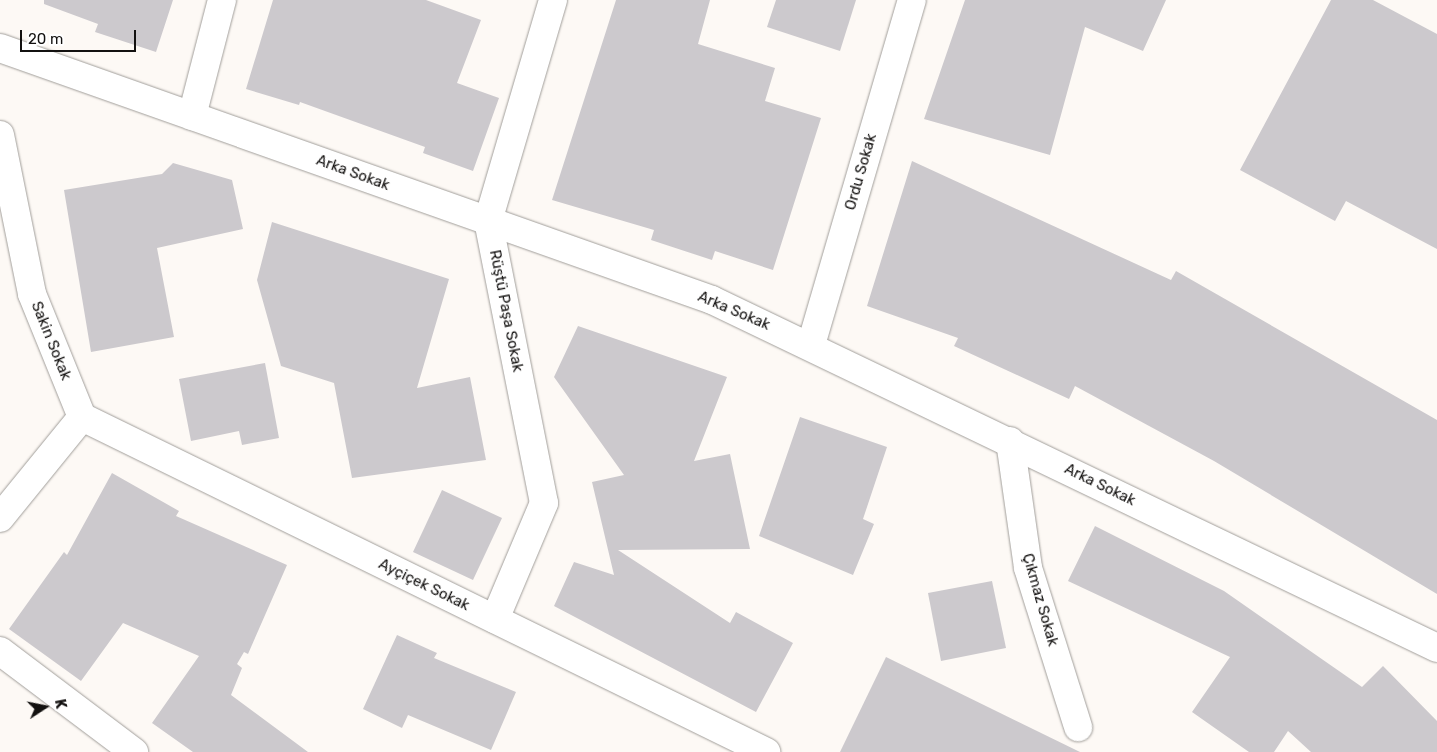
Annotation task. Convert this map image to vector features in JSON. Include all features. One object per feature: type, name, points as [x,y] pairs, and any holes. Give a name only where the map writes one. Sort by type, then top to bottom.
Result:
[{"type":"street","points":[[192,116],[222,0]]},
{"type":"street","name":"Rüştü Paşa Sokak","points":[[495,619],[544,503],[488,221],[553,0]]},
{"type":"street","name":"Ordu Sokak","points":[[810,345],[912,0]]},
{"type":"street","name":"Arka Sokak","points":[[0,48],[712,300],[810,345],[1437,648]]},
{"type":"street","name":"Sakin Sokak","points":[[0,135],[32,294],[82,417]]},
{"type":"street","points":[[0,518],[82,417]]},
{"type":"street","name":"Ayçiçek Sokak","points":[[82,417],[766,752]]},
{"type":"street","name":"Çıkmaz Sokak","points":[[1010,441],[1028,568],[1078,727]]},
{"type":"street","points":[[0,651],[134,752]]},
{"type":"building","points":[[44,0],[173,0],[156,52],[95,32],[98,24],[44,4]]},
{"type":"building","points":[[273,0],[426,0],[481,20],[457,83],[499,98],[473,171],[423,153],[425,147],[300,102],[299,105],[246,89]]},
{"type":"building","points":[[616,0],[710,0],[698,44],[775,68],[765,101],[821,118],[773,270],[715,251],[712,260],[651,240],[654,230],[552,200]]},
{"type":"building","points":[[776,0],[856,0],[840,51],[767,27]]},
{"type":"building","points":[[965,0],[1166,0],[1143,51],[1085,27],[1050,155],[924,119]]},
{"type":"building","points":[[1331,0],[1373,0],[1437,34],[1437,249],[1346,201],[1335,221],[1240,170]]},
{"type":"building","points":[[912,161],[1171,280],[1176,271],[1437,420],[1437,594],[1214,461],[1075,386],[1069,399],[954,346],[958,338],[867,306]]},
{"type":"building","points":[[173,163],[232,180],[243,229],[157,248],[174,337],[91,352],[64,190],[162,174]]},
{"type":"building","points":[[272,222],[449,279],[417,388],[470,377],[486,460],[352,478],[334,383],[281,366],[257,280]]},
{"type":"building","points":[[578,326],[727,377],[694,461],[730,454],[750,549],[618,550],[730,623],[736,612],[793,643],[756,712],[554,606],[574,562],[614,575],[592,482],[624,475],[554,377]]},
{"type":"building","points":[[265,363],[279,438],[242,445],[239,431],[191,441],[179,379]]},
{"type":"building","points":[[800,417],[887,447],[863,519],[874,524],[853,575],[759,536]]},
{"type":"building","points":[[112,473],[179,511],[176,516],[287,565],[248,654],[244,652],[237,664],[242,668],[231,695],[308,752],[193,752],[152,723],[199,656],[123,623],[81,681],[9,629],[64,552],[67,555]]},
{"type":"building","points":[[442,490],[502,518],[473,580],[413,552]]},
{"type":"building","points":[[1095,526],[1224,591],[1362,687],[1383,666],[1437,721],[1437,752],[1311,752],[1288,731],[1274,752],[1249,752],[1192,712],[1230,657],[1068,581]]},
{"type":"building","points":[[992,581],[1006,648],[941,661],[928,593]]},
{"type":"building","points":[[397,635],[437,653],[434,658],[516,692],[491,750],[408,715],[402,728],[363,709]]},
{"type":"building","points":[[886,657],[1080,752],[840,752]]}]
